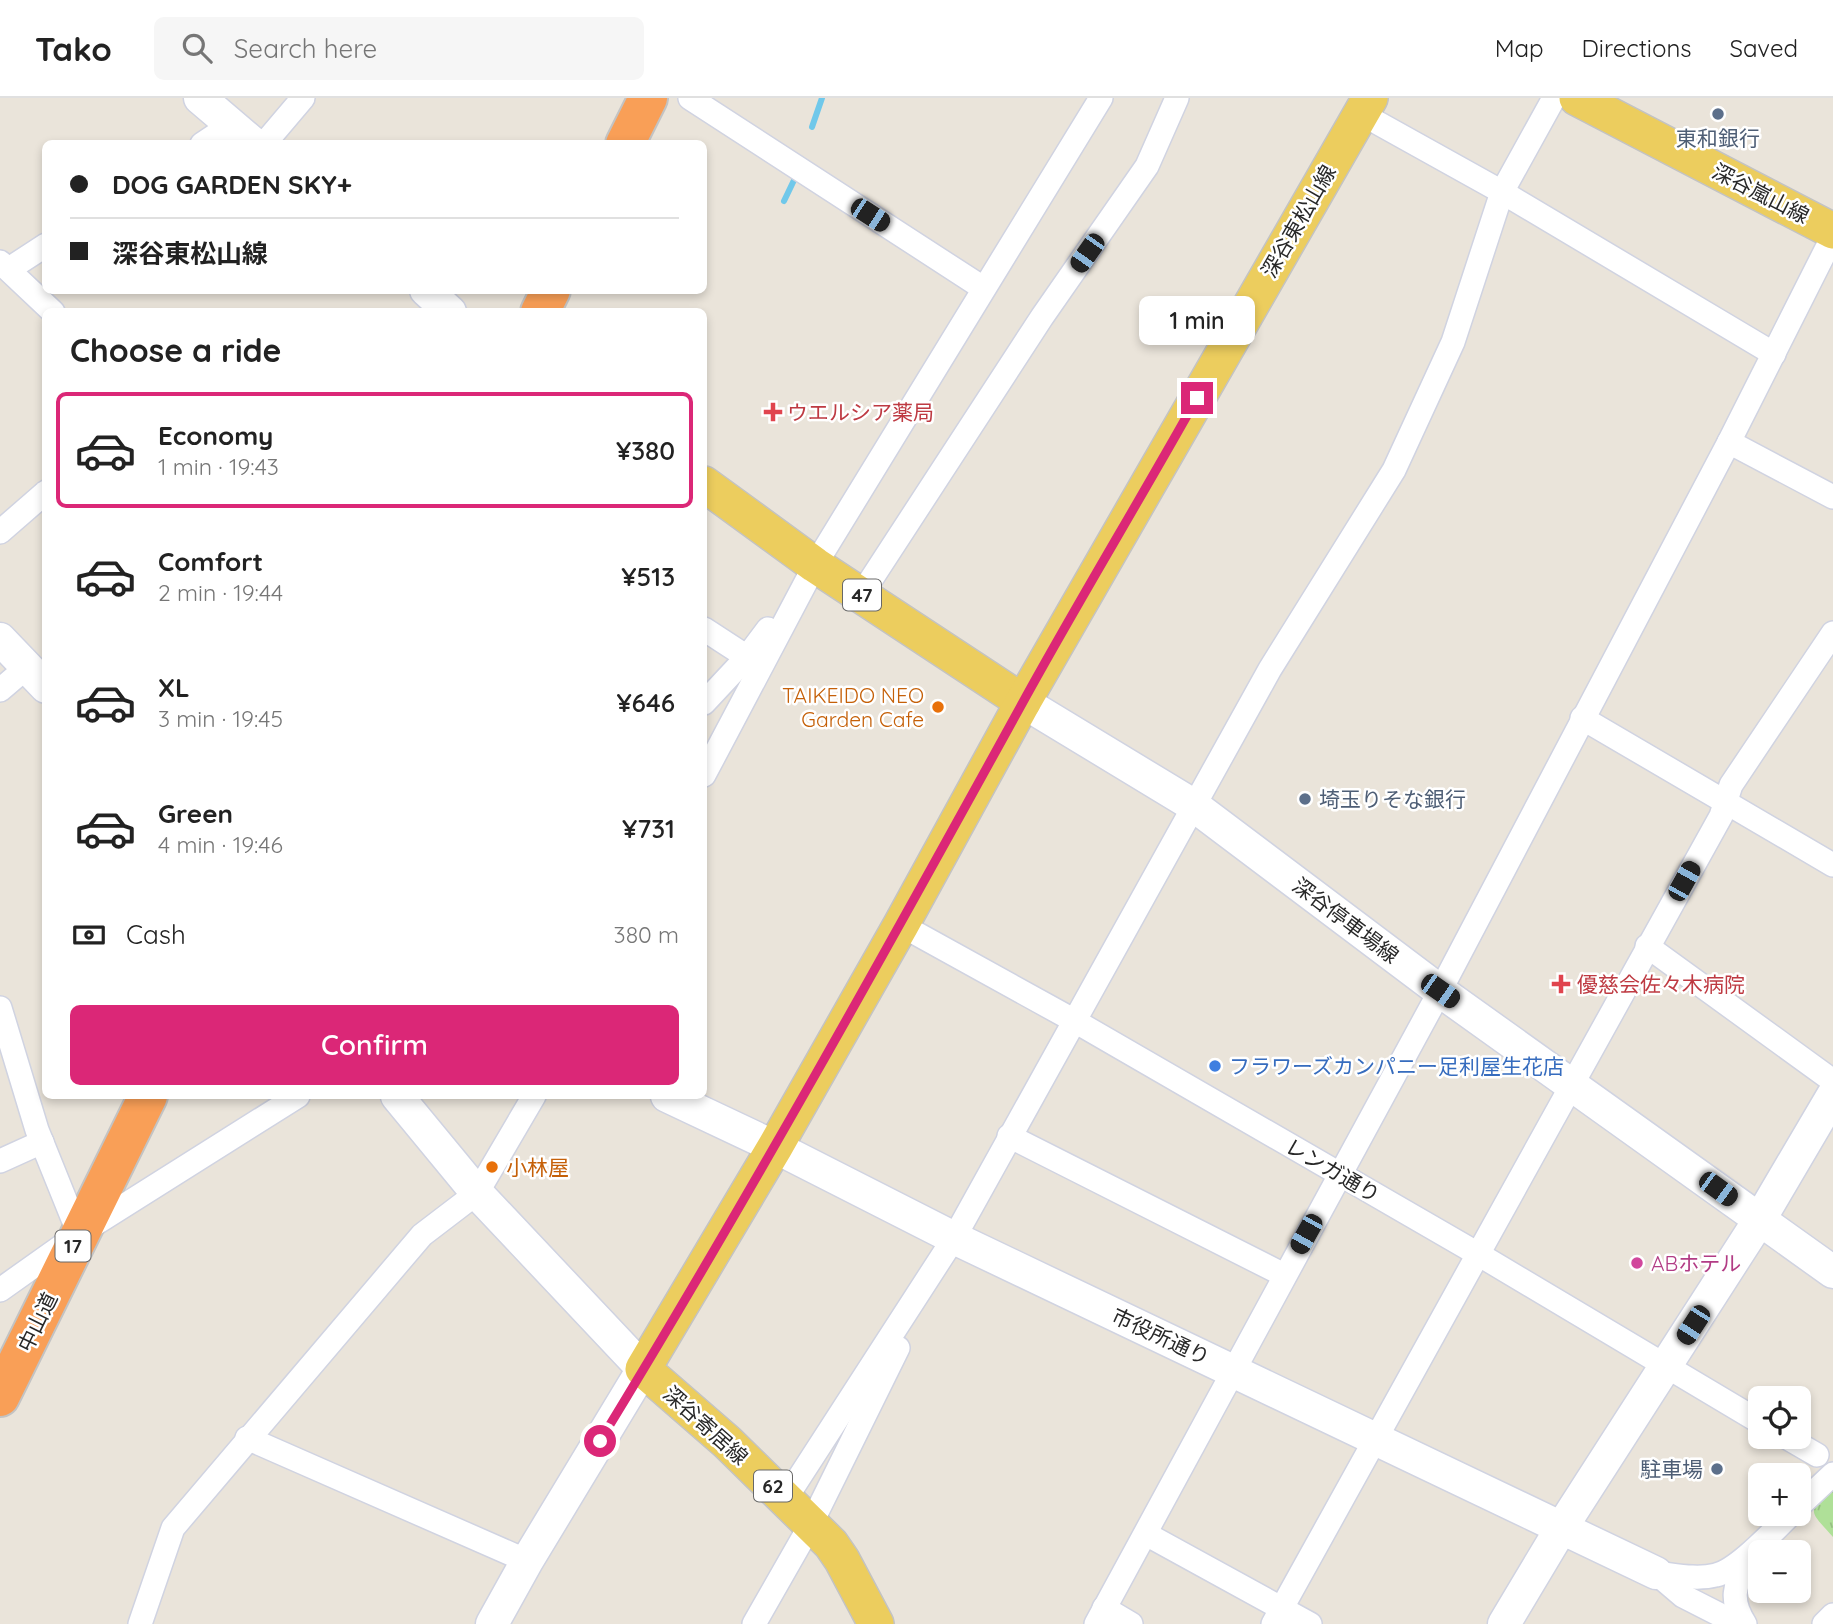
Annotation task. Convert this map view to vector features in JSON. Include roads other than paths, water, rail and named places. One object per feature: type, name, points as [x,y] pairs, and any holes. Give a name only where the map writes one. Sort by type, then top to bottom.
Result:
[{"type":"highway","points":[[627,140],[648,98]]},
{"type":"highway","name":"中山道","points":[[0,1397],[146,1099]]},
{"type":"main road","name":"深谷嵐山線","points":[[1577,98],[1833,233]]},
{"type":"main road","name":"深谷東松山線","points":[[1023,702],[1365,106]]},
{"type":"main road","name":"47","points":[[707,486],[815,565],[1023,702]]},
{"type":"main road","name":"深谷寄居線","points":[[876,1624],[831,1544],[727,1442],[643,1370],[775,1147],[1023,702]]},
{"type":"street","points":[[200,98],[243,134]]},
{"type":"street","points":[[267,140],[303,98]]},
{"type":"street","points":[[690,98],[983,288]]},
{"type":"street","points":[[707,769],[815,565],[1101,98]]},
{"type":"street","points":[[861,595],[1042,317],[1147,166],[1177,98]]},
{"type":"street","points":[[754,1624],[810,1524],[954,1238],[1073,1020],[1270,668],[1394,470],[1453,342],[1502,192],[1554,98]]},
{"type":"street","points":[[1365,106],[1502,192],[1774,354]]},
{"type":"street","points":[[218,140],[243,134]]},
{"type":"street","points":[[1131,1624],[1100,1616],[1440,991],[1730,442],[1833,233]]},
{"type":"street","points":[[42,247],[4,265],[49,308]]},
{"type":"street","points":[[430,294],[446,308]]},
{"type":"street","points":[[1730,442],[1833,497]]},
{"type":"street","points":[[0,532],[42,495]]},
{"type":"street","points":[[707,700],[747,657],[815,565]]},
{"type":"street","points":[[707,631],[747,657]]},
{"type":"street","points":[[1277,1616],[1721,816],[1731,785],[1833,633]]},
{"type":"street","points":[[0,639],[36,677],[0,690]]},
{"type":"street","name":"深谷停車場線","points":[[1023,702],[1193,805],[1440,991],[1833,1272]]},
{"type":"street","points":[[1582,718],[1833,864]]},
{"type":"street","name":"レンガ通り","points":[[901,925],[1073,1020],[1478,1254],[1748,1415]]},
{"type":"street","points":[[1647,946],[1833,1081]]},
{"type":"street","points":[[0,1008],[42,1142],[79,1234]]},
{"type":"street","points":[[1504,1624],[1562,1527],[1760,1219],[1833,1095]]},
{"type":"street","points":[[0,1290],[79,1234],[293,1099]]},
{"type":"street","points":[[399,1099],[477,1193],[643,1370],[527,1560],[492,1624]]},
{"type":"street","points":[[140,1624],[173,1528],[422,1235],[477,1193],[532,1099]]},
{"type":"street","name":"市役所通り","points":[[673,1099],[775,1147],[954,1238],[1656,1573]]},
{"type":"street","points":[[1009,1136],[1284,1275]]},
{"type":"street","points":[[0,1161],[42,1142]]},
{"type":"street","points":[[786,1498],[954,1238]]},
{"type":"street","points":[[247,1438],[527,1560]]},
{"type":"street","points":[[1807,1449],[1817,1455]]},
{"type":"street","points":[[1811,1495],[1833,1474]]},
{"type":"street","points":[[1764,1540],[1778,1526]]},
{"type":"street","points":[[1146,1534],[1277,1616],[1310,1624]]},
{"type":"street","points":[[1656,1573],[1697,1577],[1719,1575],[1748,1554]]},
{"type":"street","points":[[1745,1624],[1735,1605],[1734,1592],[1748,1558]]},
{"type":"street","points":[[1656,1573],[1684,1596],[1738,1624]]},
{"type":"street","points":[[1824,1624],[1833,1615]]},
{"type":"waterway","points":[[812,127],[822,98]]},
{"type":"waterway","points":[[784,201],[796,176]]},
{"type":"place","name":"東和銀行","points":[[1718,114]]},
{"type":"place","name":"ウエルシア薬局","points":[[773,412]]},
{"type":"place","name":"TAIKEIDO NEO Garden Cafe","points":[[938,707]]},
{"type":"place","name":"埼玉りそな銀行","points":[[1305,799]]},
{"type":"place","name":"優慈会佐々木病院","points":[[1561,984]]},
{"type":"place","name":"フラワーズカンパニー足利屋生花店","points":[[1215,1066]]},
{"type":"place","name":"小林屋","points":[[492,1167]]},
{"type":"place","name":"ABホテル","points":[[1637,1263]]},
{"type":"place","name":"駐車場","points":[[1717,1469]]}]
